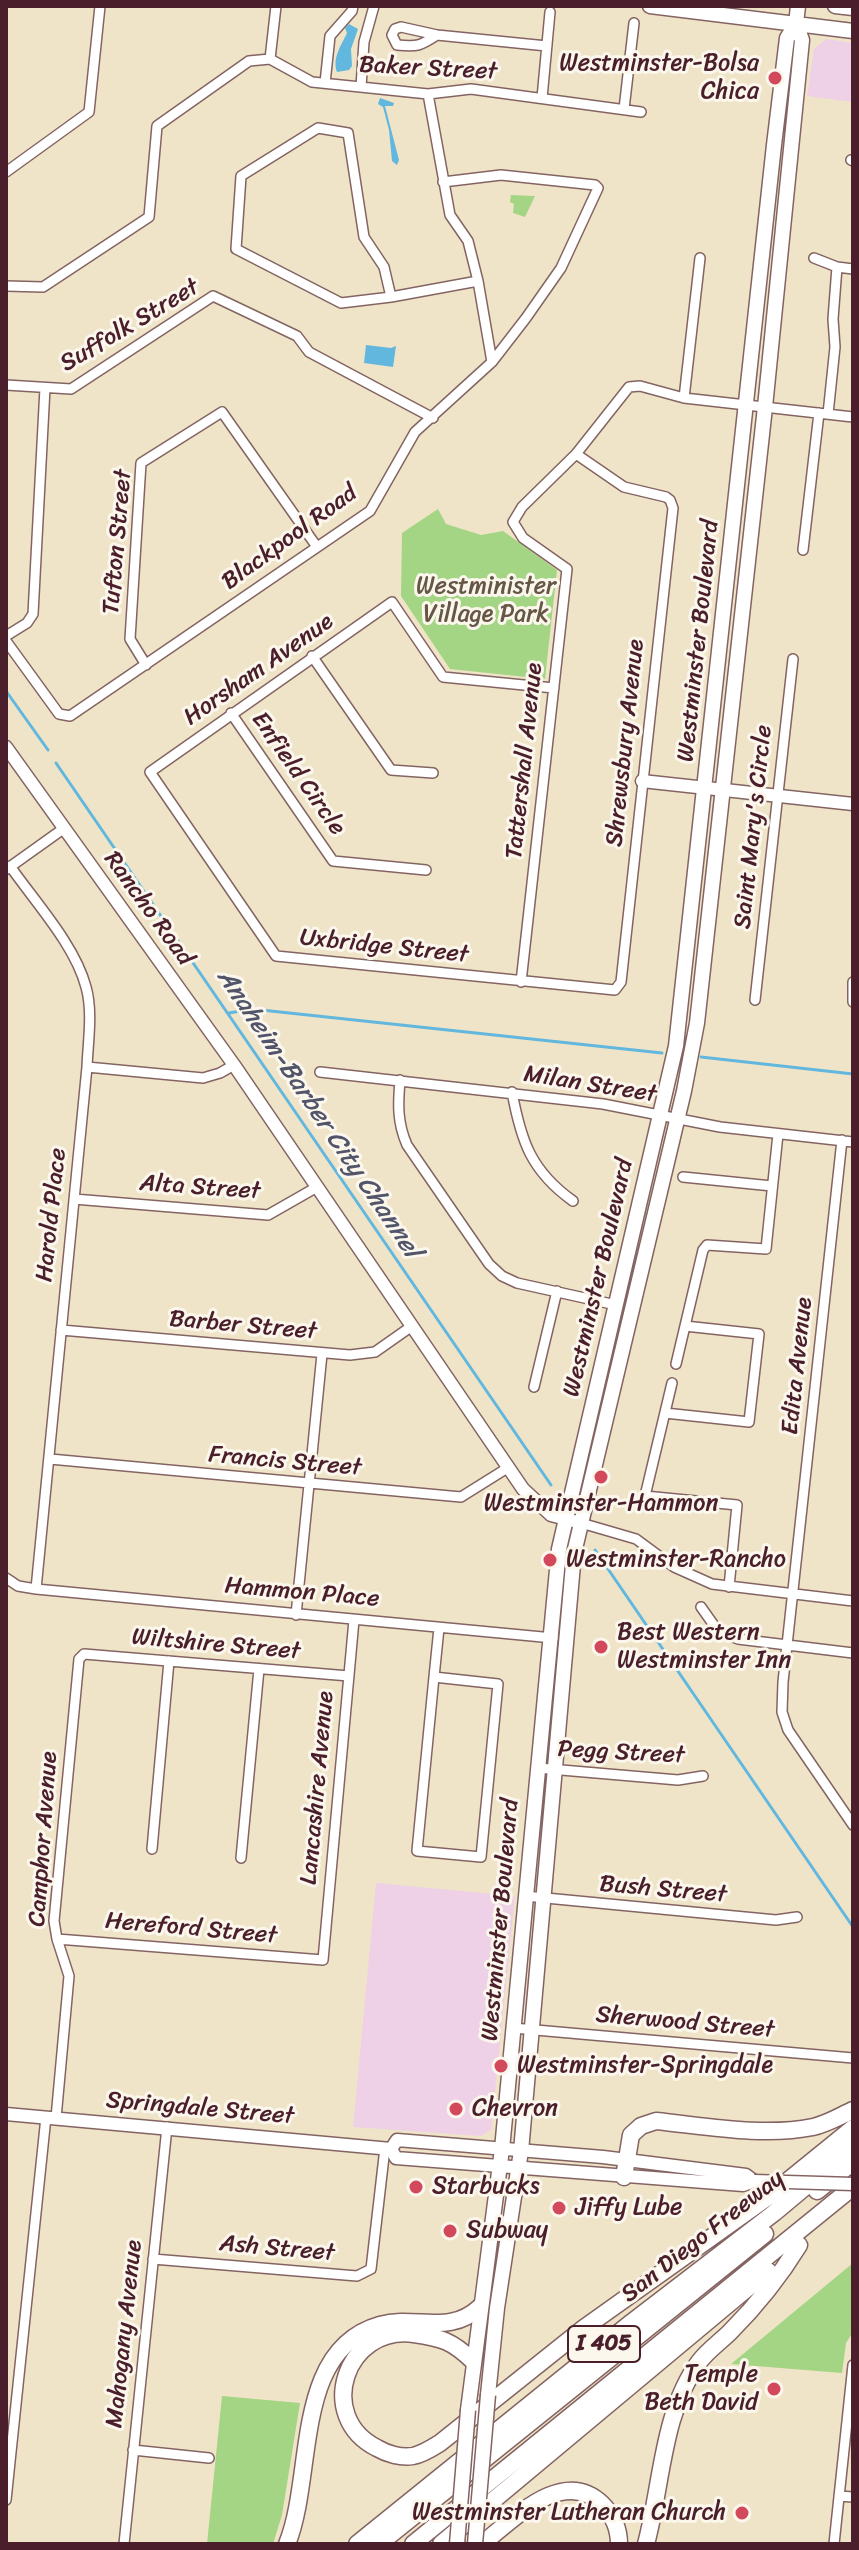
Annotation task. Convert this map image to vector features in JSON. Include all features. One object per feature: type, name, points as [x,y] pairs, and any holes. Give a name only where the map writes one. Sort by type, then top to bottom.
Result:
[{"type":"highway","points":[[626,2168],[631,2135],[648,2123],[793,2130],[827,2123],[853,2110]]},
{"type":"highway","points":[[473,2361],[443,2338],[405,2333],[374,2341],[354,2359],[346,2376],[343,2394],[349,2420],[366,2442],[396,2455],[414,2456],[440,2443],[584,2328],[768,2197],[853,2128]]},
{"type":"highway","name":"San Diego Freeway","points":[[357,2544],[853,2147]]},
{"type":"highway","points":[[379,2544],[853,2162]]},
{"type":"highway","points":[[413,2544],[853,2186]]},
{"type":"highway","name":"I 405","points":[[441,2544],[853,2202]]},
{"type":"highway","points":[[646,2544],[666,2449],[686,2386],[700,2361],[730,2332],[784,2269],[799,2245]]},
{"type":"highway","points":[[287,2544],[300,2492],[315,2397],[330,2364],[343,2347],[361,2331],[384,2323],[453,2323],[468,2318],[480,2307]]},
{"type":"highway","points":[[482,2544],[540,2500],[569,2489],[586,2492],[606,2509],[617,2526],[619,2544]]},
{"type":"main road","points":[[650,6],[853,31]]},
{"type":"main road","name":"Westminster Boulevard","points":[[475,2544],[497,2308],[521,2151],[554,1770],[559,1549],[676,1046],[787,38],[796,24],[798,6]]},
{"type":"main road","points":[[835,6],[853,8]]},
{"type":"main road","name":"Westminster Boulevard","points":[[457,2544],[473,2361],[502,2149],[538,1768],[557,1639],[574,1553],[695,1033],[724,790],[802,40],[796,24]]},
{"type":"street","points":[[6,172],[89,112],[100,6]]},
{"type":"street","points":[[6,286],[43,287],[149,217],[157,126],[249,61],[270,59],[276,6]]},
{"type":"street","points":[[325,83],[330,36],[353,6]]},
{"type":"street","points":[[361,87],[364,42],[374,6]]},
{"type":"street","points":[[542,98],[550,12]]},
{"type":"street","points":[[624,109],[634,23]]},
{"type":"street","points":[[437,35],[547,46]]},
{"type":"street","name":"Baker Street","points":[[270,59],[312,82],[428,94],[471,89],[641,112]]},
{"type":"street","points":[[428,94],[450,215],[468,241],[492,362]]},
{"type":"street","points":[[391,297],[384,267],[364,237],[348,133],[318,128],[241,176],[236,249],[341,303],[391,297],[478,281]]},
{"type":"street","name":"Blackpool Road","points":[[6,638],[63,716],[70,716],[370,511],[415,432],[492,362],[561,268],[597,186],[501,175],[443,182]]},
{"type":"street","points":[[684,398],[700,258]]},
{"type":"street","points":[[814,258],[837,267],[853,269]]},
{"type":"street","points":[[803,550],[835,347],[833,319],[837,267]]},
{"type":"street","name":"Suffolk Street","points":[[6,385],[71,389],[213,296],[297,336],[309,352],[433,418]]},
{"type":"street","points":[[576,454],[629,387],[640,386],[684,398],[853,417]]},
{"type":"street","points":[[6,638],[27,623],[33,614],[45,388]]},
{"type":"street","name":"Tufton Street","points":[[146,665],[130,639],[141,463],[222,412],[317,547]]},
{"type":"street","name":"Shrewsbury Avenue","points":[[576,454],[624,487],[670,500],[673,508],[621,982],[615,990]]},
{"type":"street","name":"Tattershall Avenue","points":[[521,982],[566,568],[523,538],[513,522],[522,507],[576,454]]},
{"type":"street","name":"Horsham Avenue","points":[[150,772],[392,602],[443,677],[554,688]]},
{"type":"street","points":[[312,656],[391,770],[433,773]]},
{"type":"street","name":"Saint Mary's Circle","points":[[755,1000],[793,659]]},
{"type":"street","name":"Enfield Circle","points":[[231,713],[333,861],[426,870]]},
{"type":"street","name":"Rancho Road","points":[[6,747],[234,1065],[530,1498],[551,1515],[566,1519]]},
{"type":"street","name":"Uxbridge Street","points":[[150,772],[276,956],[615,990]]},
{"type":"street","points":[[642,781],[853,804]]},
{"type":"street","points":[[8,868],[63,829]]},
{"type":"street","name":"Harold Place","points":[[8,868],[71,953],[82,976],[89,1005],[87,1067],[36,1589]]},
{"type":"street","points":[[853,982],[853,1002]]},
{"type":"street","points":[[87,1067],[203,1078],[234,1065]]},
{"type":"street","name":"Milan Street","points":[[320,1072],[512,1092],[603,1104],[720,1127],[853,1142]]},
{"type":"street","points":[[400,1080],[397,1109],[400,1130],[407,1145],[489,1264],[502,1276],[517,1283],[616,1305]]},
{"type":"street","points":[[512,1092],[519,1132],[527,1152],[558,1191],[573,1201]]},
{"type":"street","points":[[676,1364],[703,1250],[707,1245],[766,1249],[778,1134]]},
{"type":"street","name":"Edita Avenue","points":[[842,1140],[782,1712],[788,1730],[853,1825]]},
{"type":"street","points":[[683,1177],[772,1186]]},
{"type":"street","name":"Alta Street","points":[[74,1199],[268,1215],[317,1187]]},
{"type":"street","points":[[534,1387],[557,1291]]},
{"type":"street","name":"Barber Street","points":[[61,1330],[322,1354],[364,1355],[375,1352],[412,1326]]},
{"type":"street","points":[[665,1413],[749,1422],[759,1334],[685,1326]]},
{"type":"street","points":[[296,1615],[322,1354]]},
{"type":"street","points":[[672,1383],[645,1496],[737,1505],[729,1587]]},
{"type":"street","name":"Francis Street","points":[[50,1459],[461,1497],[509,1467]]},
{"type":"street","points":[[566,1519],[636,1539],[688,1575],[729,1587],[853,1601]]},
{"type":"street","name":"Hammon Place","points":[[6,1578],[18,1586],[36,1589],[557,1639]]},
{"type":"street","points":[[701,1607],[718,1631],[738,1639],[853,1653]]},
{"type":"street","name":"Lancashire Avenue","points":[[323,1960],[354,1620]]},
{"type":"street","points":[[434,1677],[498,1684],[481,1857],[417,1851],[434,1677],[439,1628]]},
{"type":"street","name":"Wiltshire Street","points":[[80,1656],[349,1676]]},
{"type":"street","name":"Camphor Avenue","points":[[6,2500],[9,2444],[69,1976],[54,1921],[80,1656]]},
{"type":"street","points":[[152,1849],[169,1661]]},
{"type":"street","points":[[241,1858],[259,1669]]},
{"type":"street","name":"Pegg Street","points":[[538,1768],[678,1780],[703,1776]]},
{"type":"street","name":"Bush Street","points":[[525,1896],[776,1920],[797,1917]]},
{"type":"street","name":"Hereford Street","points":[[57,1939],[323,1960]]},
{"type":"street","name":"Sherwood Street","points":[[513,2028],[853,2058]]},
{"type":"street","name":"Springdale Street","points":[[6,2114],[388,2149],[396,2158],[518,2167],[626,2168],[746,2175],[754,2181],[853,2186]]},
{"type":"street","name":"Mahogany Avenue","points":[[124,2544],[167,2127]]},
{"type":"street","name":"Springdale Street","points":[[388,2149],[397,2140],[521,2151],[626,2168]]},
{"type":"street","name":"Ash Street","points":[[153,2259],[357,2276],[371,2269],[388,2149]]},
{"type":"street","points":[[834,2544],[853,2365]]},
{"type":"street","points":[[133,2450],[209,2458]]},
{"type":"street","points":[[839,2496],[853,2497]]},
{"type":"shaded area","points":[[826,39],[853,43],[853,102],[807,96],[814,49]]},
{"type":"shaded area","points":[[376,1883],[515,1896],[491,2130],[481,2136],[353,2127]]},
{"type":"green space","points":[[511,195],[535,196],[525,217],[513,213]]},
{"type":"green space","name":"Westminister Village Park","points":[[438,509],[446,524],[481,535],[503,531],[557,570],[545,679],[450,669],[401,596],[402,533]]},
{"type":"green space","points":[[853,2263],[853,2332],[846,2343],[842,2373],[731,2364]]},
{"type":"green space","points":[[222,2396],[300,2403],[282,2515],[273,2544],[207,2544]]},
{"type":"water","points":[[349,24],[358,29],[351,49],[352,66],[349,70],[337,72],[336,57]]},
{"type":"water","points":[[380,98],[394,103],[393,106],[385,106],[399,160],[397,165],[392,161],[389,130],[383,107],[378,104]]},
{"type":"water","points":[[366,345],[396,346],[393,367],[364,363]]},
{"type":"waterway","name":"Anaheim-Barber City Channel","points":[[6,691],[48,750]]},
{"type":"waterway","name":"Anaheim-Barber City Channel","points":[[56,763],[551,1485]]},
{"type":"waterway","points":[[229,1013],[252,1009],[662,1053]]},
{"type":"waterway","points":[[701,1057],[853,1074]]},
{"type":"waterway","name":"Anaheim-Barber City Channel","points":[[595,1550],[853,1927]]},
{"type":"place","name":"Westminster-Bolsa Chica","points":[[775,78]]},
{"type":"place","name":"Westminster-Hammon","points":[[601,1477]]},
{"type":"place","name":"Westminster-Rancho","points":[[550,1560]]},
{"type":"place","name":"Best Western Westminster Inn","points":[[601,1647]]},
{"type":"place","name":"Westminster-Springdale","points":[[501,2066]]},
{"type":"place","name":"Chevron","points":[[456,2109]]},
{"type":"place","name":"Starbucks","points":[[416,2187]]},
{"type":"place","name":"Jiffy Lube","points":[[559,2208]]},
{"type":"place","name":"Subway","points":[[450,2231]]},
{"type":"place","name":"Temple Beth David","points":[[774,2389]]},
{"type":"place","name":"Westminster Lutheran Church","points":[[742,2513]]}]
